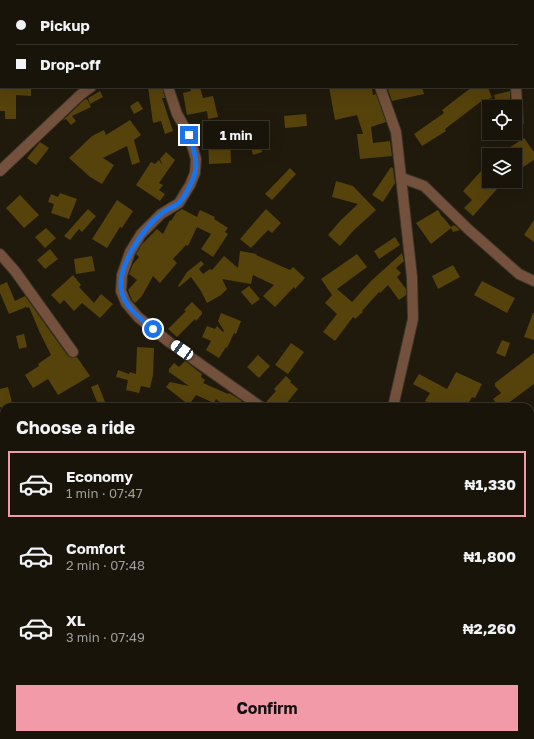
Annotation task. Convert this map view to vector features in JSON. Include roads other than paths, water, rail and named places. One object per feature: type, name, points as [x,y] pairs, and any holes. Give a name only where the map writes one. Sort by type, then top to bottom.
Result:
[{"type":"street","points":[[0,171],[80,95],[90,88]]},
{"type":"street","points":[[168,88],[178,114],[189,135],[196,159],[195,173],[190,185],[179,203],[161,214],[141,234],[130,252],[122,275],[121,291],[126,303],[138,317],[255,403]]},
{"type":"street","points":[[380,88],[396,132],[412,277],[413,319],[394,403]]},
{"type":"street","points":[[516,88],[517,100]]},
{"type":"street","points":[[402,178],[424,186],[468,229],[519,274],[534,281]]},
{"type":"street","points":[[0,254],[16,271],[73,352]]}]
